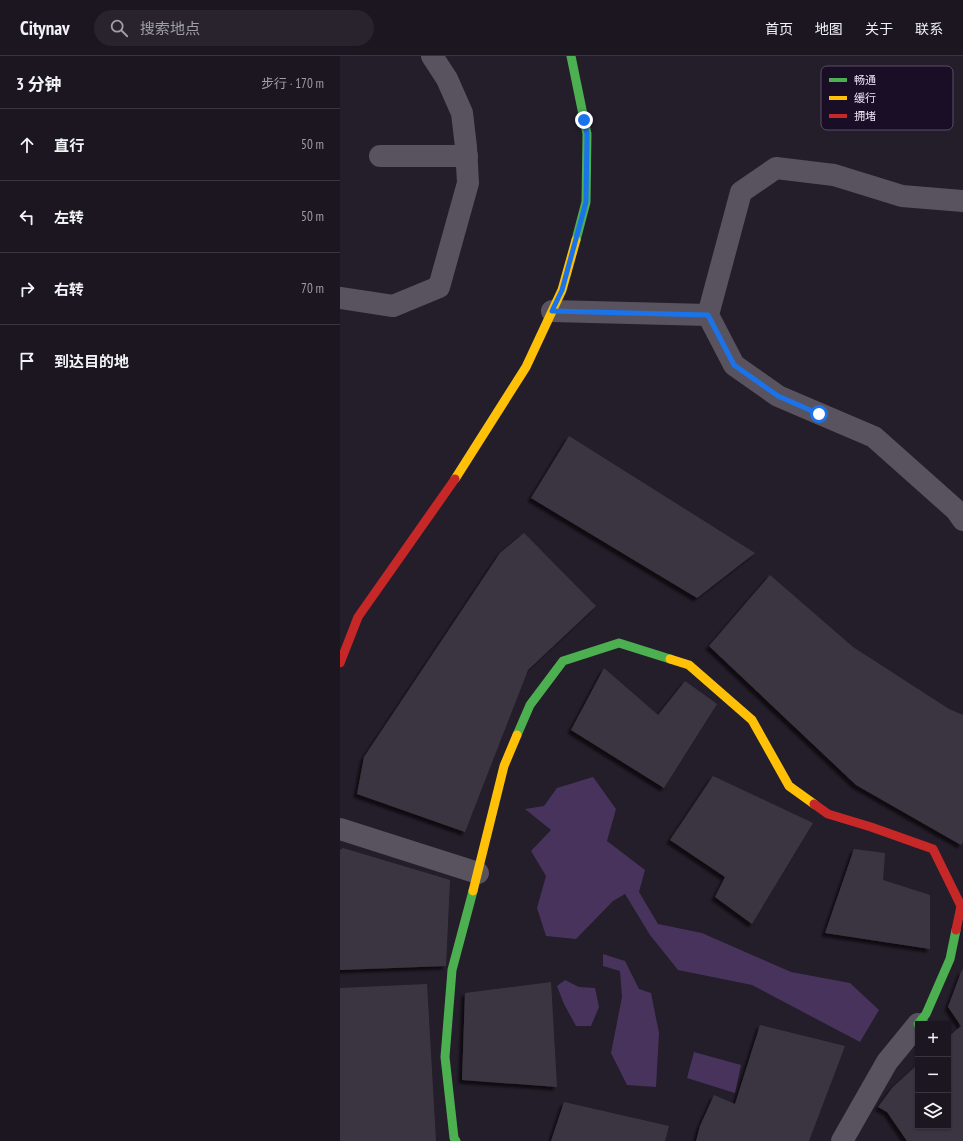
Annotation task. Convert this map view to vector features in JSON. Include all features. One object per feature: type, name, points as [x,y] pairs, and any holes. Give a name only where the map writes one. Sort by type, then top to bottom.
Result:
[{"type":"street","points":[[340,298],[393,306],[439,287],[468,183],[467,156],[462,113],[447,79],[432,56]]},
{"type":"street","points":[[340,663],[358,617],[466,463],[526,367],[562,290],[586,202],[587,134],[571,56]]},
{"type":"street","points":[[380,156],[467,156]]},
{"type":"street","points":[[963,201],[902,196],[834,175],[776,168],[741,192],[708,315],[734,365],[778,396],[874,437],[956,510],[963,520]]},
{"type":"street","points":[[552,311],[708,315]]},
{"type":"street","points":[[456,1141],[454,1138],[445,1057],[452,970],[478,873],[504,766],[530,705],[563,661],[619,643],[689,665],[752,720],[789,786],[828,814],[933,849],[961,906],[950,959],[926,1014],[920,1021]]},
{"type":"street","points":[[340,829],[478,873]]},
{"type":"street","points":[[842,1141],[887,1062],[915,1028]]},
{"type":"shaded area","points":[[593,777],[616,809],[607,841],[645,870],[639,892],[658,924],[702,933],[791,972],[850,983],[879,1010],[860,1042],[752,985],[678,970],[650,935],[625,894],[613,901],[576,939],[546,936],[537,908],[546,876],[531,851],[551,830],[525,809],[544,806],[557,788]]},
{"type":"shaded area","points":[[603,954],[625,961],[639,989],[651,993],[659,1033],[656,1087],[627,1085],[611,1053],[622,997],[620,971],[603,966]]},
{"type":"shaded area","points":[[565,980],[579,987],[595,988],[599,1007],[591,1026],[576,1026],[564,1004],[557,986]]},
{"type":"shaded area","points":[[694,1052],[741,1065],[735,1093],[687,1078]]},
{"type":"building","points":[[569,436],[755,553],[697,598],[531,498]]},
{"type":"building","points":[[524,533],[596,606],[528,670],[465,832],[357,794],[364,757],[500,553]]},
{"type":"building","points":[[770,575],[853,647],[949,709],[963,715],[963,842],[961,845],[856,785],[709,646]]},
{"type":"building","points":[[604,668],[658,715],[685,681],[717,704],[664,788],[571,730]]},
{"type":"building","points":[[713,776],[813,823],[752,924],[715,897],[725,877],[670,840]]},
{"type":"building","points":[[343,848],[450,880],[446,966],[340,970],[340,850]]},
{"type":"building","points":[[854,849],[885,853],[883,880],[930,895],[930,949],[825,933]]},
{"type":"building","points":[[963,969],[963,1141],[907,1141],[887,1112],[878,1107],[892,1088],[915,1067],[915,1129],[951,1129],[951,1034],[961,1026],[948,1007]]},
{"type":"building","points":[[551,982],[557,1087],[462,1080],[465,993]]},
{"type":"building","points":[[427,984],[436,1141],[340,1141],[340,988]]},
{"type":"building","points":[[760,1025],[845,1046],[809,1141],[696,1141],[700,1126],[714,1095],[735,1104]]},
{"type":"building","points":[[564,1102],[669,1126],[665,1141],[551,1141]]},
{"type":"traffic: fast","points":[[571,56],[587,134],[586,202],[576,240]]},
{"type":"traffic: fast","points":[[517,735],[530,705],[563,661],[619,643],[670,659]]},
{"type":"traffic: fast","points":[[456,1141],[454,1138],[445,1057],[452,970],[473,891]]},
{"type":"traffic: fast","points":[[920,1021],[926,1014],[950,959],[956,930]]},
{"type":"traffic: slow","points":[[455,479],[526,367],[562,290],[576,240]]},
{"type":"traffic: slow","points":[[670,659],[689,665],[752,720],[789,786],[814,804]]},
{"type":"traffic: slow","points":[[473,891],[504,766],[517,735]]},
{"type":"traffic: jam","points":[[340,663],[358,617],[455,479]]},
{"type":"traffic: jam","points":[[814,804],[828,814],[871,827],[933,849],[961,906],[956,930]]},
{"type":"route","points":[[584,120],[587,134],[586,202],[562,290],[552,311],[708,315],[734,365],[778,396],[819,414]]}]
